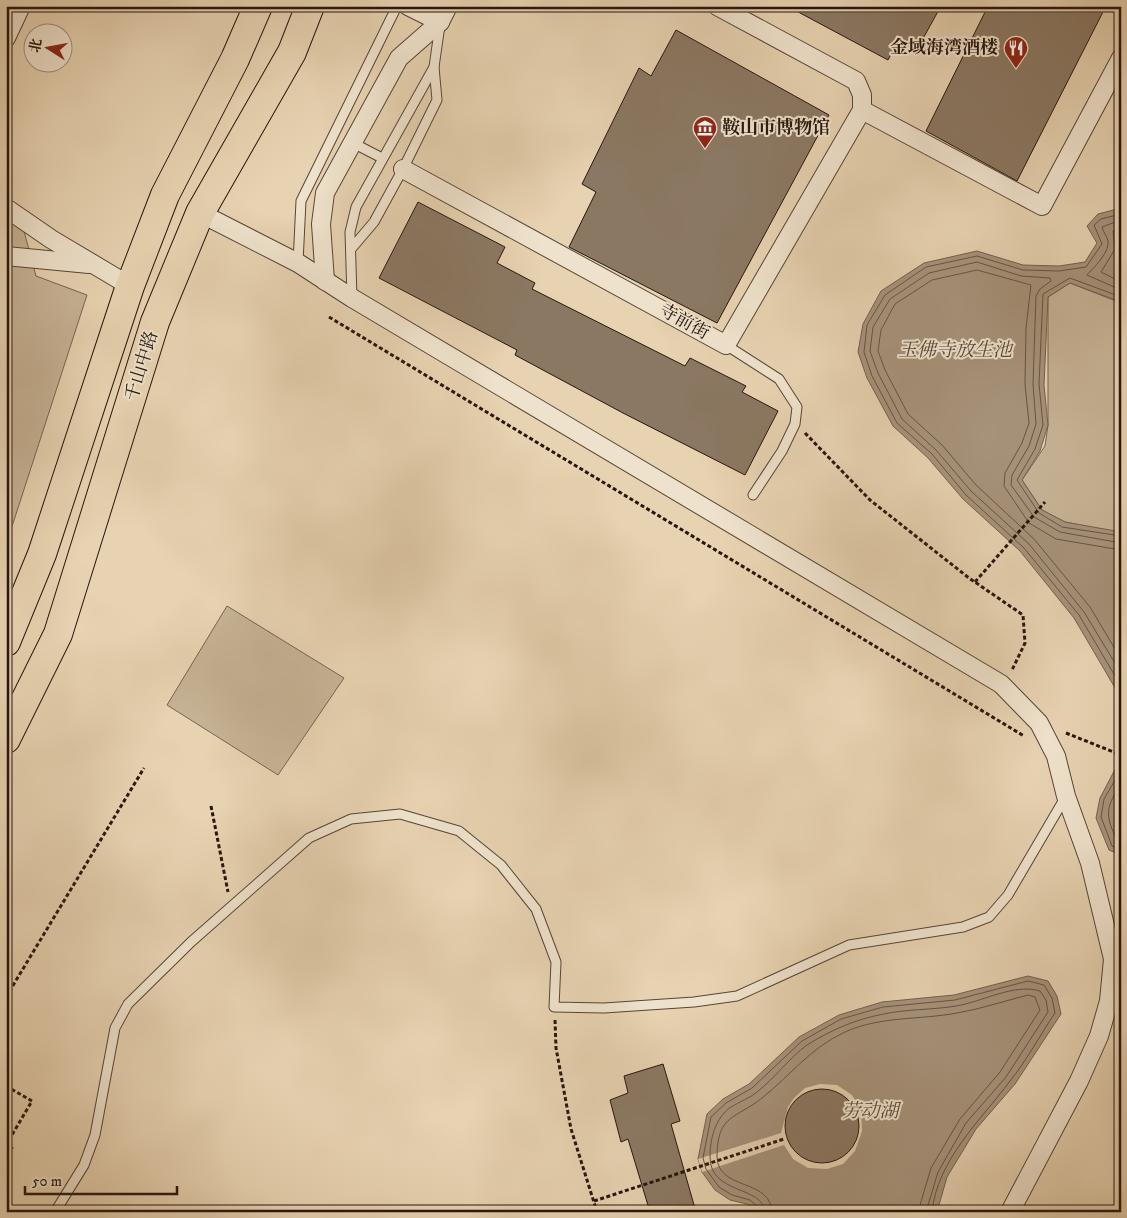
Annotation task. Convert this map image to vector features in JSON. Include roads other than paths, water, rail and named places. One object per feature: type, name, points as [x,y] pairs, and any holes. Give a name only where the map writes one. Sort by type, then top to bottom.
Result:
[{"type":"main road","name":"千山中路","points":[[6,642],[42,554],[130,286],[165,195],[235,59],[258,6]]},
{"type":"main road","name":"千山中路","points":[[6,740],[58,634],[155,322],[200,213],[292,52],[310,6]]},
{"type":"street","points":[[6,38],[22,6]]},
{"type":"street","points":[[408,6],[444,14]]},
{"type":"street","points":[[717,6],[856,81],[862,95],[862,110],[1042,206],[1121,58]]},
{"type":"street","points":[[325,281],[321,224],[325,193],[399,58],[444,14]]},
{"type":"street","name":"寺前街","points":[[404,169],[726,345],[862,110]]},
{"type":"street","points":[[6,208],[130,286]]},
{"type":"street","points":[[200,213],[298,263],[352,298],[1001,684],[1038,723],[1056,756],[1066,796],[1090,863],[1113,959],[1109,1001],[1099,1036],[1079,1081],[1010,1212]]},
{"type":"street","points":[[6,256],[94,265]]},
{"type":"lane","points":[[298,263],[301,200],[396,6]]},
{"type":"lane","points":[[351,249],[374,222],[404,169],[437,100],[434,67],[444,14]]},
{"type":"lane","points":[[352,298],[350,232],[356,207],[434,67]]},
{"type":"lane","points":[[353,143],[382,158]]},
{"type":"lane","points":[[726,345],[779,379],[797,407],[796,424],[782,451],[753,495]]},
{"type":"lane","points":[[55,1212],[84,1165],[95,1135],[115,1028],[128,1004],[231,907],[309,838],[351,818],[400,814],[459,831],[501,865],[536,909],[556,962],[554,1007],[604,1008],[694,1002],[737,996],[849,945],[963,927],[989,917],[1008,895],[1066,796]]},
{"type":"water","name":"玉佛寺放生池","points":[[1121,208],[1121,302],[1070,283],[1048,297],[1044,385],[1048,425],[1040,451],[1022,480],[1042,510],[1065,522],[1121,532],[1121,698],[1074,618],[1020,551],[963,499],[928,458],[893,426],[867,378],[858,352],[863,324],[881,291],[924,263],[977,251],[1023,265],[1059,266],[1085,262],[1097,243],[1087,226],[1098,214]]},
{"type":"water","points":[[1121,758],[1121,855],[1109,850],[1096,818],[1100,798]]},
{"type":"water","name":"劳动湖","points":[[1028,976],[1048,981],[1057,996],[1061,1014],[1015,1084],[976,1129],[947,1177],[937,1212],[756,1212],[747,1204],[730,1200],[715,1190],[702,1172],[698,1159],[707,1114],[723,1099],[749,1084],[799,1037],[839,1015],[882,1002],[954,995]]},
{"type":"place","name":"金域海湾酒楼","points":[[1016,69]]},
{"type":"place","name":"鞍山市博物馆","points":[[705,149]]}]
